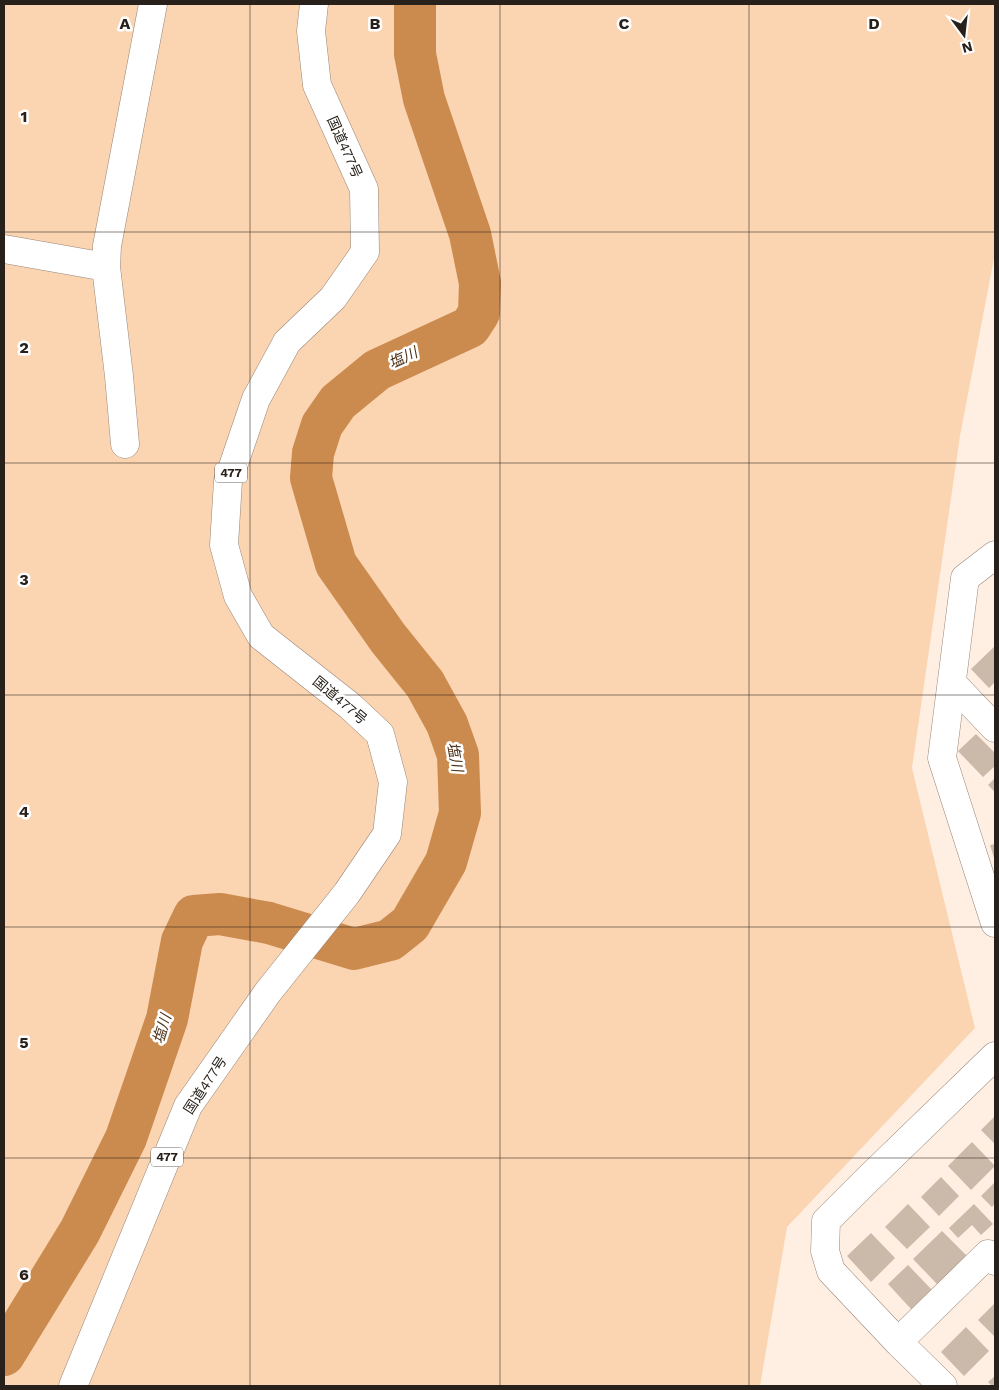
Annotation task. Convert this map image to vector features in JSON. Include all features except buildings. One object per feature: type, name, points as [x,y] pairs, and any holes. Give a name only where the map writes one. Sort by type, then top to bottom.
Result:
[{"type":"main road","points":[[125,444],[120,376],[106,267],[108,246],[153,4]]},
{"type":"main road","name":"国道477号","points":[[73,1386],[188,1106],[268,992],[347,893],[387,834],[392,782],[380,734],[350,706],[261,636],[238,596],[224,545],[228,480],[256,399],[287,342],[333,298],[365,252],[364,189],[317,85],[311,31],[314,4]]},
{"type":"main road","points":[[4,249],[106,267]]},
{"type":"main road","points":[[995,555],[965,578],[942,758],[995,923]]},
{"type":"main road","points":[[952,683],[995,728]]},
{"type":"main road","points":[[943,1386],[898,1342],[831,1271],[825,1251],[826,1221],[866,1181],[992,1065]]},
{"type":"main road","points":[[898,1342],[993,1254]]},
{"type":"shaded area","points":[[4,4],[995,4],[995,253],[960,436],[912,768],[975,1028],[787,1227],[760,1386],[4,1386]]},
{"type":"waterway","name":"塩川","points":[[4,1355],[80,1231],[126,1138],[167,1019],[182,941],[194,916],[220,914],[269,923],[354,949],[390,940],[410,924],[446,862],[460,813],[458,755],[447,724],[425,684],[388,638],[336,564],[311,478],[313,453],[322,425],[338,402],[377,370],[470,327],[479,313],[480,283],[470,234],[424,99],[415,54],[415,4]]}]
